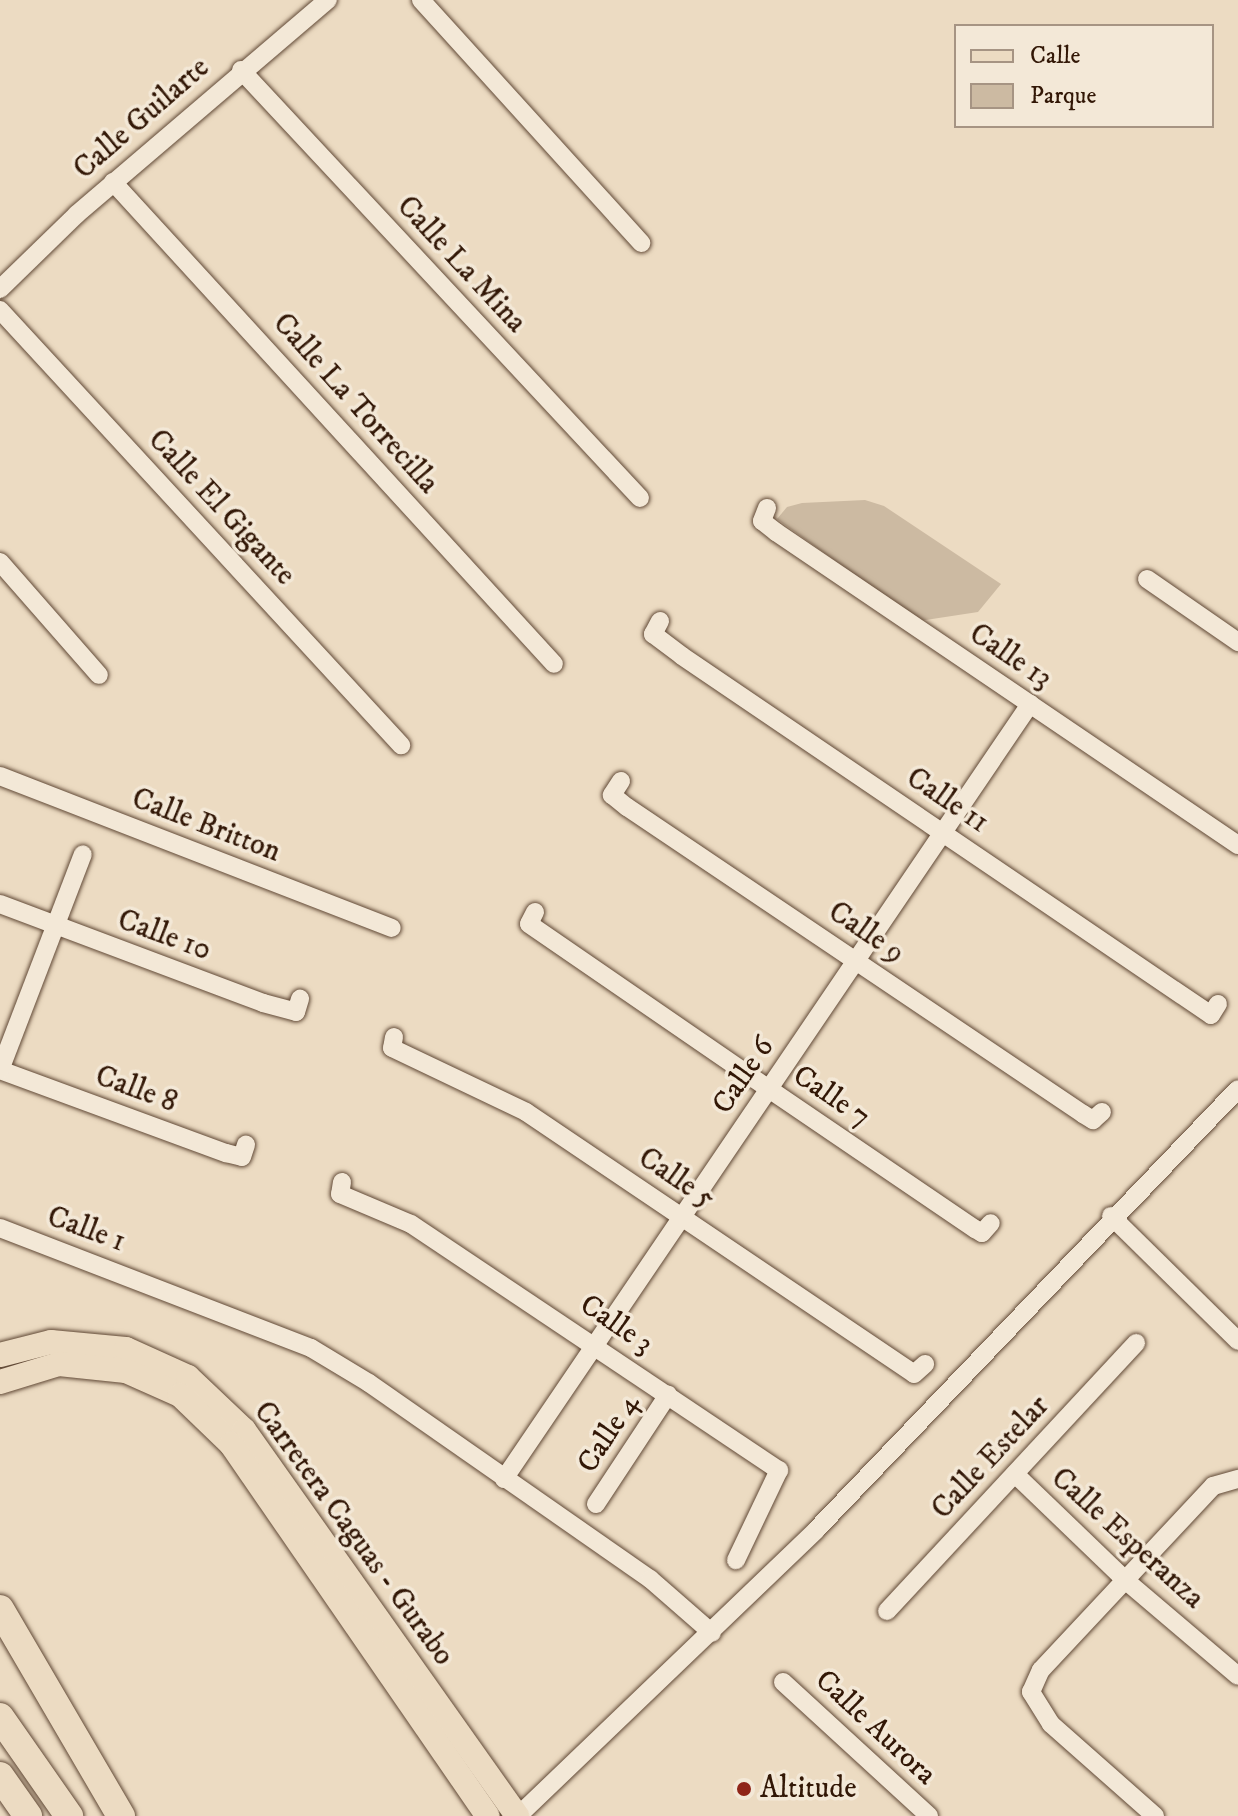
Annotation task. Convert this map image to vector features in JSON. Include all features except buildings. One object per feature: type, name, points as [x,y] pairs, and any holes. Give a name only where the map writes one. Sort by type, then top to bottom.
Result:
[{"type":"highway","points":[[0,1609],[121,1816]]},
{"type":"highway","points":[[0,1717],[69,1816]]},
{"type":"highway","points":[[0,1776],[28,1816]]},
{"type":"main road","name":"Carretera Caguas - Gurabo","points":[[0,1355],[51,1342],[126,1349],[188,1377],[244,1430],[518,1816]]},
{"type":"main road","name":"Carretera Caguas - Gurabo","points":[[0,1382],[59,1364],[126,1371],[180,1395],[231,1444],[488,1816]]},
{"type":"street","name":"Calle Guilarte","points":[[0,289],[113,182],[241,70],[328,0]]},
{"type":"street","points":[[421,0],[641,243]]},
{"type":"street","name":"Calle La Mina","points":[[241,70],[640,498]]},
{"type":"street","name":"Calle La Torrecilla","points":[[113,182],[554,664]]},
{"type":"street","name":"Calle El Gigante","points":[[0,310],[401,745]]},
{"type":"street","name":"Calle 13","points":[[767,508],[762,521],[769,527],[1238,845]]},
{"type":"street","points":[[0,562],[99,675]]},
{"type":"street","points":[[1147,579],[1238,642]]},
{"type":"street","name":"Calle 11","points":[[660,621],[653,634],[682,656],[1211,1015],[1218,1004]]},
{"type":"street","name":"Calle 6","points":[[504,1479],[1030,704]]},
{"type":"street","name":"Calle Britton","points":[[0,776],[392,928]]},
{"type":"street","name":"Calle 9","points":[[621,781],[612,795],[620,801],[1083,1114],[1093,1120],[1102,1112]]},
{"type":"street","points":[[0,1070],[83,854]]},
{"type":"street","name":"Calle 10","points":[[0,904],[263,1003],[296,1012],[300,999]]},
{"type":"street","name":"Calle 7","points":[[535,912],[529,924],[769,1089],[975,1229],[982,1233],[991,1223]]},
{"type":"street","name":"Calle 5","points":[[394,1037],[392,1048],[526,1112],[914,1374],[925,1364]]},
{"type":"street","name":"Calle 8","points":[[0,1070],[234,1155],[242,1157],[246,1145]]},
{"type":"street","points":[[518,1816],[816,1530],[1111,1216],[1238,1089]]},
{"type":"street","name":"Calle 3","points":[[342,1182],[340,1194],[411,1224],[595,1343],[779,1470],[736,1560]]},
{"type":"street","points":[[1111,1216],[1238,1341]]},
{"type":"street","name":"Calle 1","points":[[0,1228],[311,1348],[369,1383],[650,1579],[712,1633]]},
{"type":"street","name":"Calle Estelar","points":[[887,1611],[1136,1343]]},
{"type":"street","name":"Calle 4","points":[[596,1504],[668,1395]]},
{"type":"street","name":"Calle Esperanza","points":[[1015,1474],[1125,1580],[1238,1676]]},
{"type":"street","points":[[1155,1816],[1051,1724],[1031,1692],[1039,1675],[1213,1486],[1238,1479]]},
{"type":"street","name":"Calle Aurora","points":[[783,1682],[929,1816]]},
{"type":"green space","points":[[865,500],[884,506],[1001,584],[978,612],[919,621],[777,519],[787,507],[802,503]]},
{"type":"place","name":"Altitude","points":[[744,1789]]}]
